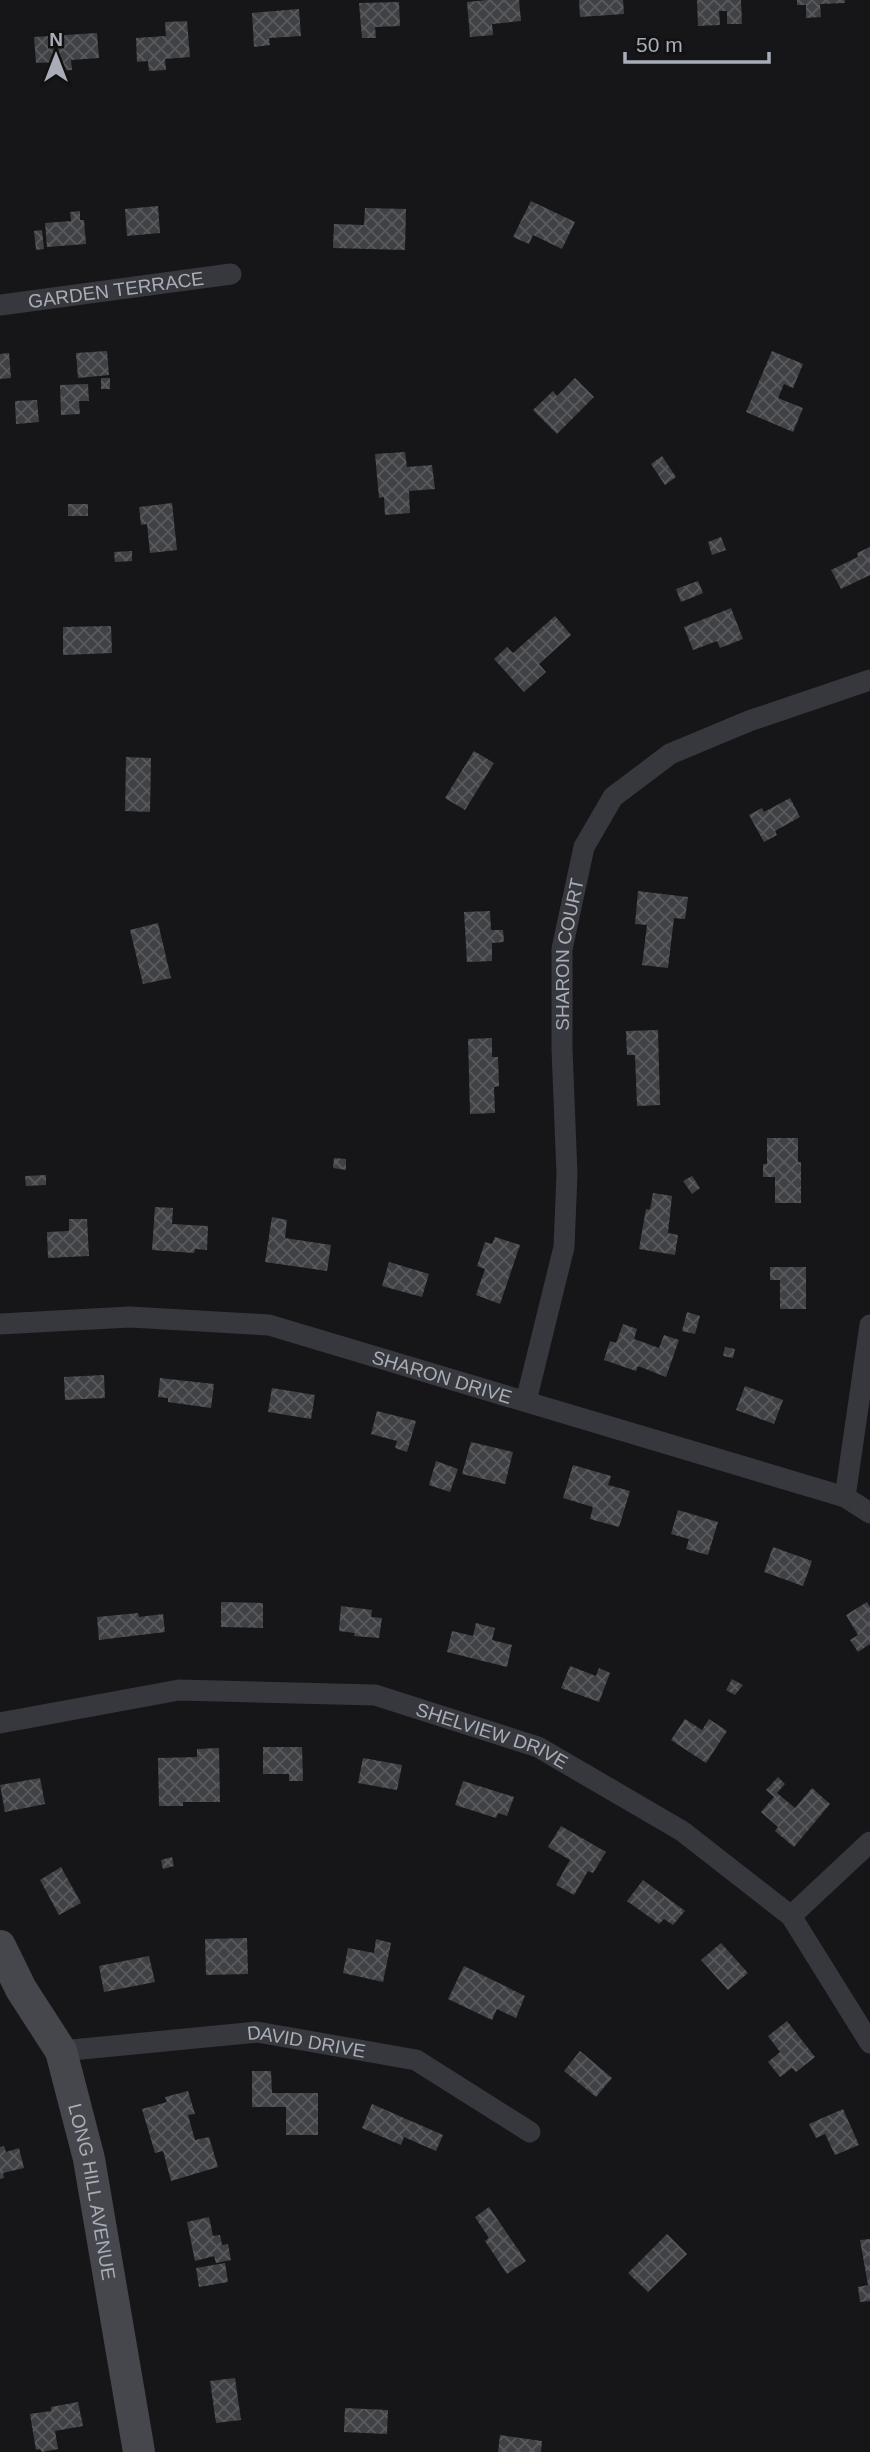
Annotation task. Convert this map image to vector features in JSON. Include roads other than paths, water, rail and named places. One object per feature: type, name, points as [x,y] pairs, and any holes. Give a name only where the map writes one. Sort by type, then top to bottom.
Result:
[{"type":"street","name":"GARDEN TERRACE","points":[[0,305],[231,274]]},
{"type":"street","name":"SHARON COURT","points":[[526,1401],[564,1247],[567,1174],[562,1049],[562,949],[584,847],[612,797],[670,754],[749,721],[870,680]]},
{"type":"street","name":"SHARON DRIVE","points":[[0,1324],[130,1317],[269,1325],[845,1497],[870,1513]]},
{"type":"street","points":[[845,1497],[870,1325]]},
{"type":"street","name":"SHELVIEW DRIVE","points":[[0,1723],[179,1690],[375,1695],[538,1746],[682,1831],[791,1916],[870,2043]]},
{"type":"street","points":[[791,1916],[870,1842]]},
{"type":"street","name":"LONG HILL AVENUE","points":[[0,1947],[10,1992],[61,2051],[89,2159],[139,2452]]},
{"type":"street","name":"DAVID DRIVE","points":[[61,2051],[257,2032],[270,2034],[416,2060],[530,2132]]}]
